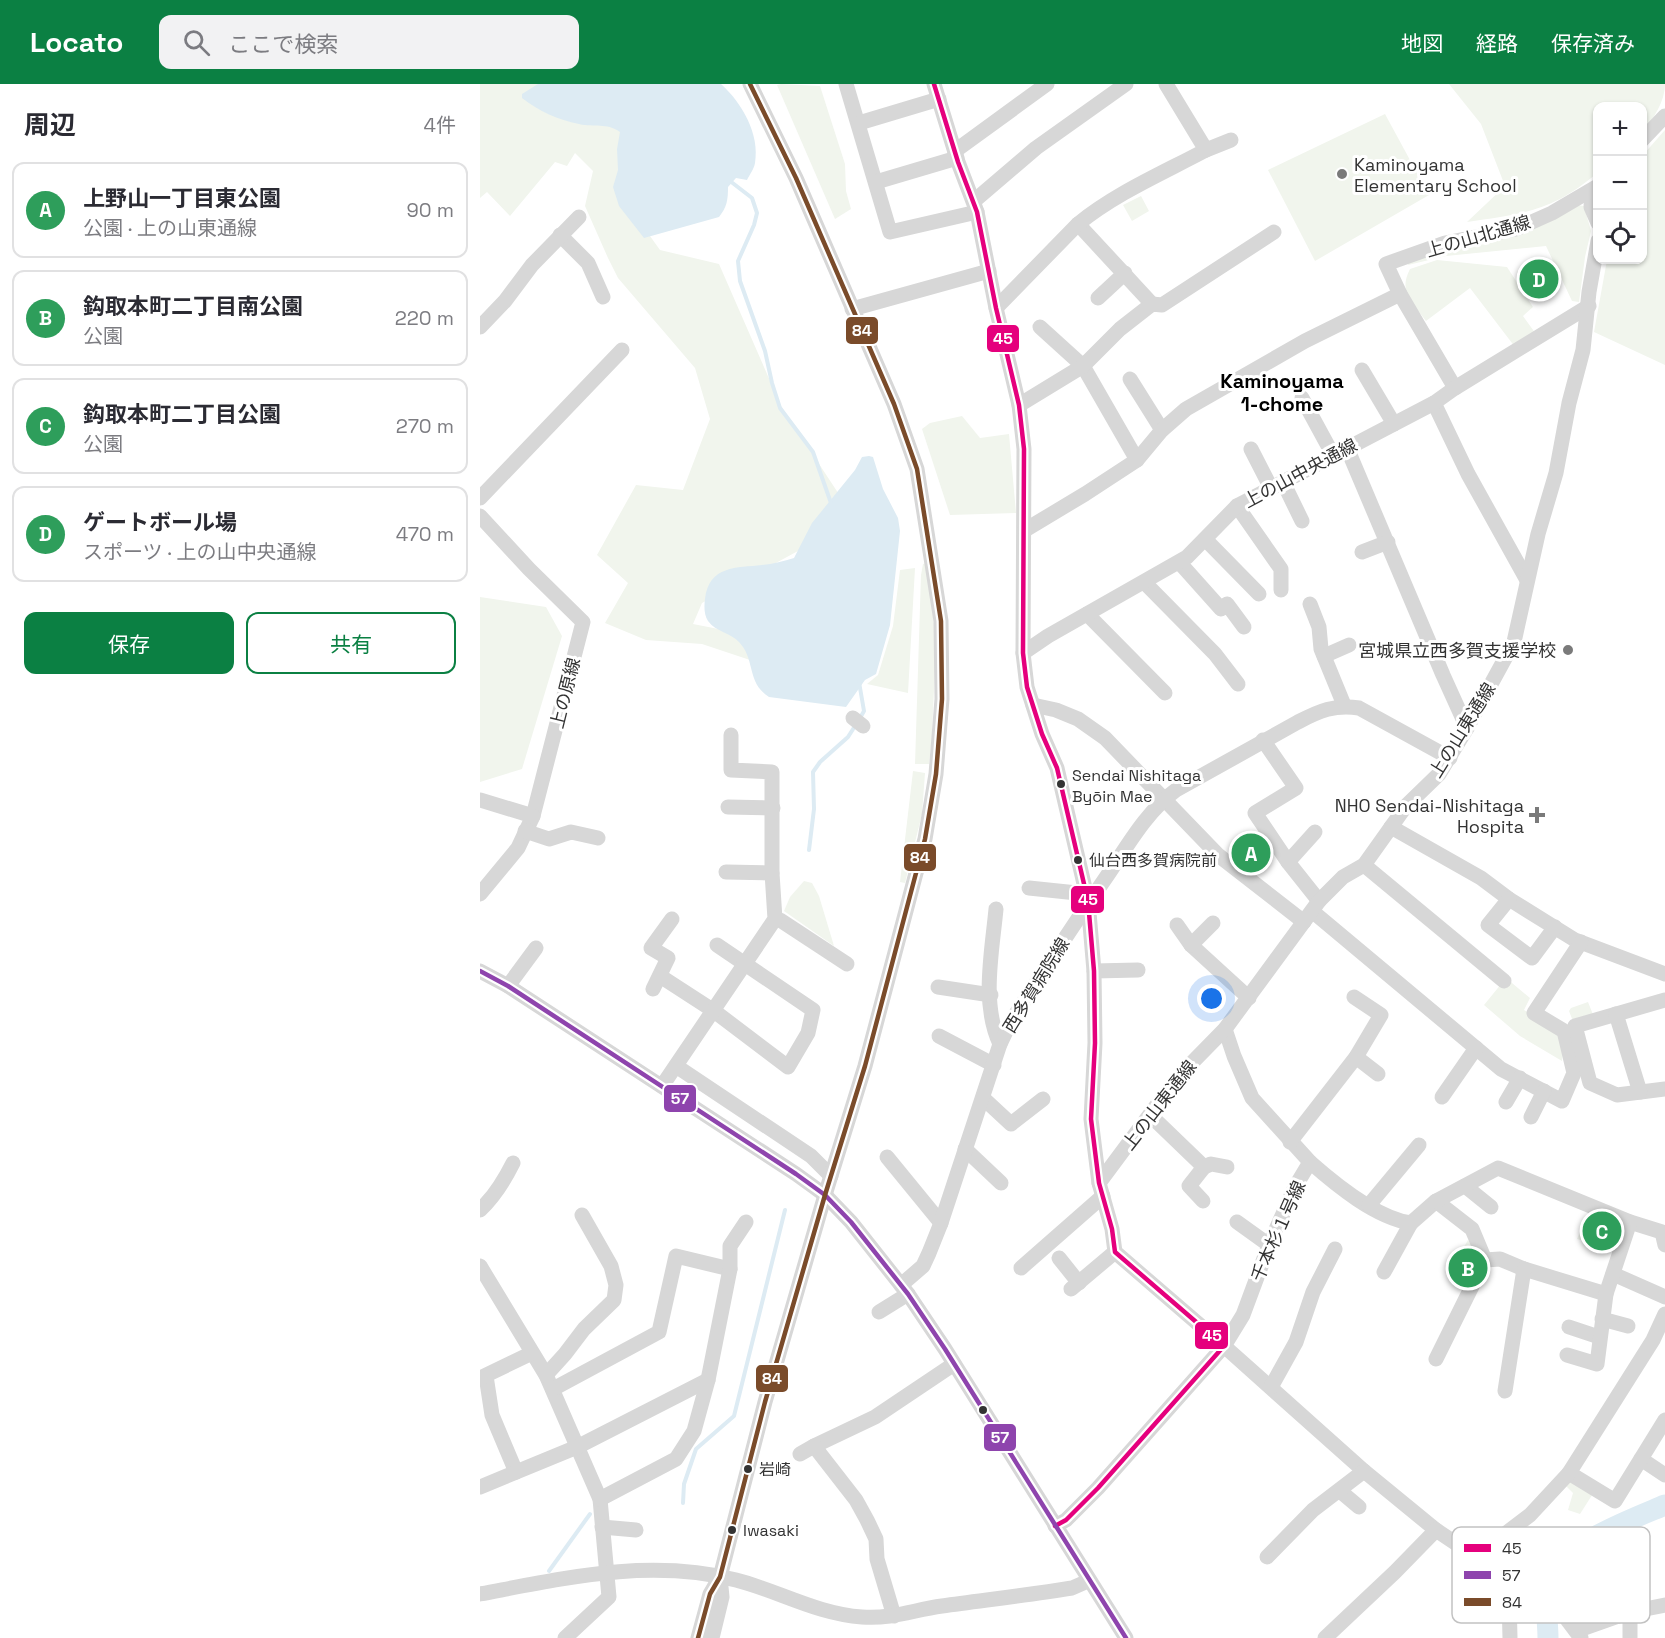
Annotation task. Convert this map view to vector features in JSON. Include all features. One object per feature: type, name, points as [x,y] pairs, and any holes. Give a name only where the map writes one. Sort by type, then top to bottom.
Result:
[{"type":"street","points":[[698,1638],[710,1594],[720,1577],[765,1401],[865,1066],[926,839],[936,774],[942,699],[941,621],[917,469],[894,404],[796,178],[750,84]]},
{"type":"street","points":[[846,84],[890,232],[976,207],[1036,148],[1126,84]]},
{"type":"street","points":[[934,84],[956,155],[976,207],[996,308],[1019,405],[1024,449],[1023,653],[1027,687],[1042,734],[1058,768],[1088,901],[1094,971],[1095,1043],[1092,1119],[1101,1190],[1112,1229],[1115,1252],[1364,1471],[1452,1540]]},
{"type":"street","points":[[876,182],[956,155],[1047,84]]},
{"type":"street","points":[[1166,84],[1206,150]]},
{"type":"street","points":[[859,123],[939,99]]},
{"type":"street","points":[[1647,135],[1665,116]]},
{"type":"street","points":[[996,308],[1078,224],[1093,212],[1206,150],[1231,140]]},
{"type":"street","name":"上の山北通線","points":[[1455,388],[1400,294],[1386,264],[1445,243],[1516,229],[1552,213],[1593,189]]},
{"type":"street","points":[[480,327],[505,301],[532,265],[579,217]]},
{"type":"street","points":[[1078,224],[1152,304],[1162,305],[1274,231]]},
{"type":"street","points":[[560,235],[588,263],[603,297]]},
{"type":"street","name":"上の山東通線","points":[[1021,1268],[1101,1190],[1177,1078],[1225,1029],[1312,911],[1343,877],[1364,865],[1406,806],[1439,774],[1450,758],[1514,642],[1527,580],[1556,473],[1569,403],[1583,350],[1593,264]]},
{"type":"street","points":[[852,309],[989,271]]},
{"type":"street","points":[[1098,298],[1125,273]]},
{"type":"street","points":[[1025,530],[1137,460],[1162,430],[1186,409],[1305,341],[1400,294]]},
{"type":"street","points":[[1019,405],[1083,366],[1120,329],[1152,304]]},
{"type":"street","name":"上の山中央通線","points":[[1023,653],[1048,636],[1187,557],[1237,506],[1434,403],[1589,306]]},
{"type":"street","points":[[1040,327],[1083,366],[1137,460]]},
{"type":"street","points":[[480,498],[622,350]]},
{"type":"street","points":[[1362,370],[1394,424]]},
{"type":"street","points":[[1130,379],[1162,430]]},
{"type":"street","points":[[1302,398],[1333,455]]},
{"type":"street","points":[[1434,403],[1468,474],[1527,580]]},
{"type":"street","points":[[1347,448],[1467,728]]},
{"type":"street","points":[[1251,449],[1302,521]]},
{"type":"street","points":[[1237,506],[1281,569],[1281,590]]},
{"type":"street","name":"上の原線","points":[[480,516],[583,622],[533,816],[518,848],[480,894]]},
{"type":"street","points":[[1205,539],[1259,594]]},
{"type":"street","points":[[1362,552],[1388,542]]},
{"type":"street","points":[[1179,562],[1221,609],[1227,604],[1244,627]]},
{"type":"street","points":[[1144,582],[1215,654],[1238,684]]},
{"type":"street","points":[[1310,604],[1319,627],[1321,648],[1344,705],[1359,708],[1450,758]]},
{"type":"street","points":[[1087,614],[1165,693]]},
{"type":"street","points":[[1324,656],[1350,645]]},
{"type":"street","points":[[1033,705],[1056,710],[1077,719],[1105,738],[1218,855],[1312,911],[1501,1069],[1562,1101],[1574,1072],[1564,1031],[1534,1013],[1581,942]]},
{"type":"street","name":"西多賀病院線","points":[[879,1312],[904,1290],[923,1266],[941,1223],[1000,1044],[1010,1023],[1088,901],[1150,813],[1165,798],[1263,740],[1318,711],[1344,705]]},
{"type":"street","points":[[663,1086],[775,919],[771,873],[772,772],[731,770],[731,735]]},
{"type":"street","points":[[1263,740],[1296,788],[1255,813],[1288,862],[1312,911]]},
{"type":"street","points":[[480,800],[533,816]]},
{"type":"street","points":[[728,807],[772,808]]},
{"type":"street","points":[[1391,827],[1481,878],[1509,899],[1581,942],[1665,974]]},
{"type":"street","points":[[525,831],[549,839],[571,832],[598,837]]},
{"type":"street","points":[[1288,862],[1315,832]]},
{"type":"street","points":[[1364,865],[1504,981]]},
{"type":"street","points":[[726,872],[771,873]]},
{"type":"street","points":[[1029,888],[1077,893],[1088,901]]},
{"type":"street","points":[[1509,899],[1488,925],[1532,957],[1555,927]]},
{"type":"street","points":[[996,909],[990,980],[993,1028],[1000,1044]]},
{"type":"street","points":[[672,919],[651,948],[668,958],[656,982],[714,1011],[788,1067],[808,1032],[813,1011],[717,945]]},
{"type":"street","points":[[775,919],[780,920],[847,964]]},
{"type":"street","points":[[1191,945],[1214,923]]},
{"type":"street","points":[[1177,925],[1191,945],[1249,998]]},
{"type":"street","points":[[508,986],[536,948]]},
{"type":"street","points":[[1094,971],[1138,970]]},
{"type":"street","points":[[480,971],[508,986],[663,1086],[825,1195],[851,1222],[904,1290],[954,1364],[1088,1581],[1126,1638]]},
{"type":"street","points":[[938,987],[991,995]]},
{"type":"street","points":[[1290,1142],[1356,1057],[1381,1015],[1354,997]]},
{"type":"street","points":[[1665,1000],[1575,1026],[1590,1083],[1617,1095],[1665,1089]]},
{"type":"street","points":[[1616,1014],[1640,1092]]},
{"type":"street","name":"千本杉１号線","points":[[1055,1526],[1066,1520],[1098,1488],[1224,1346],[1243,1315],[1269,1245],[1295,1187],[1310,1162],[1252,1098],[1233,1056],[1225,1029]]},
{"type":"street","points":[[939,1035],[994,1065]]},
{"type":"street","points":[[1442,1097],[1476,1048]]},
{"type":"street","points":[[1356,1057],[1378,1074]]},
{"type":"street","points":[[676,1066],[811,1156],[831,1176]]},
{"type":"street","points":[[1506,1102],[1520,1078]]},
{"type":"street","points":[[1531,1118],[1544,1091]]},
{"type":"street","points":[[983,1098],[1011,1124],[1044,1099]]},
{"type":"street","points":[[1150,1115],[1204,1167]]},
{"type":"street","points":[[1369,1205],[1419,1145]]},
{"type":"street","points":[[965,1149],[1000,1183]]},
{"type":"street","points":[[887,1157],[941,1223]]},
{"type":"street","points":[[480,1210],[492,1199],[513,1162]]},
{"type":"street","points":[[1310,1162],[1335,1184],[1369,1205],[1396,1221],[1411,1223]]},
{"type":"street","points":[[1203,1201],[1189,1185],[1204,1167],[1211,1164],[1227,1167]]},
{"type":"street","points":[[1384,1272],[1411,1223],[1436,1201],[1498,1168],[1630,1222],[1662,1232],[1665,1245]]},
{"type":"street","points":[[1466,1186],[1491,1207]]},
{"type":"street","points":[[1436,1201],[1472,1229],[1485,1260],[1436,1359]]},
{"type":"street","points":[[549,1382],[565,1354],[584,1329],[614,1300],[616,1285],[611,1266],[582,1215]]},
{"type":"street","points":[[600,1498],[676,1459],[694,1431],[708,1380],[730,1269],[730,1246],[746,1222]]},
{"type":"street","points":[[1237,1222],[1269,1245]]},
{"type":"street","points":[[1567,1355],[1597,1364],[1606,1294],[1630,1222]]},
{"type":"street","points":[[1271,1387],[1296,1342],[1313,1292],[1335,1249]]},
{"type":"street","points":[[1059,1258],[1075,1286],[1115,1252]]},
{"type":"street","points":[[549,1382],[659,1332],[676,1256],[730,1269]]},
{"type":"street","points":[[1485,1260],[1500,1259],[1524,1269],[1606,1294]]},
{"type":"street","points":[[480,1266],[549,1382],[600,1498],[609,1597],[564,1638]]},
{"type":"street","points":[[1505,1391],[1524,1269]]},
{"type":"street","points":[[1613,1274],[1665,1297]]},
{"type":"street","points":[[1514,1527],[1530,1515],[1569,1473],[1659,1344],[1665,1314]]},
{"type":"street","points":[[1602,1319],[1628,1326]]},
{"type":"street","points":[[1569,1328],[1599,1337]]},
{"type":"street","points":[[516,1473],[486,1417],[483,1377],[531,1353]]},
{"type":"street","points":[[800,1454],[875,1417],[954,1364]]},
{"type":"street","points":[[480,1487],[578,1447],[708,1380]]},
{"type":"street","points":[[1569,1473],[1615,1501],[1665,1420]]},
{"type":"street","points":[[814,1446],[856,1500],[876,1539],[877,1559],[894,1616]]},
{"type":"street","points":[[1641,1459],[1665,1475]]},
{"type":"street","points":[[1267,1557],[1313,1510],[1364,1471]]},
{"type":"street","points":[[1340,1491],[1359,1507]]},
{"type":"street","points":[[602,1527],[636,1530]]},
{"type":"street","points":[[1325,1638],[1436,1530]]},
{"type":"street","points":[[480,1594],[606,1572],[670,1570],[745,1583],[832,1613],[863,1617],[894,1616],[939,1606],[1072,1588],[1088,1581]]},
{"type":"street","points":[[712,1638],[722,1597],[720,1577]]},
{"type":"street","points":[[1650,1608],[1665,1605]]},
{"type":"street","points":[[1510,1623],[1510,1638]]},
{"type":"street","points":[[1579,1634],[1604,1623]]},
{"type":"street","points":[[1627,1623],[1630,1638]]},
{"type":"shaded area","points":[[480,84],[603,84],[626,119],[622,197],[660,250],[719,264],[781,406],[846,505],[809,545],[702,603],[693,624],[754,636],[756,662],[702,644],[646,640],[605,623],[628,583],[597,555],[636,485],[683,490],[710,419],[695,368],[618,278],[585,206],[593,171],[575,153],[567,166],[555,162],[510,216],[487,192],[480,198]]},
{"type":"shaded area","points":[[538,84],[721,84],[736,100],[752,130],[756,152],[754,167],[747,180],[736,178],[728,187],[724,210],[719,217],[644,238],[619,206],[613,187],[618,170],[617,149],[620,132],[610,127],[564,120],[535,107],[522,98],[522,94]]},
{"type":"shaded area","points":[[1449,84],[1665,84],[1658,109],[1647,126],[1647,102],[1593,102],[1593,176],[1581,186],[1566,196],[1536,209],[1467,222],[1505,186],[1481,124]]},
{"type":"shaded area","points":[[777,85],[820,86],[845,164],[846,191],[851,209],[835,219]]},
{"type":"shaded area","points":[[1385,114],[1429,195],[1315,261],[1268,170]]},
{"type":"shaded area","points":[[1665,130],[1665,365],[1594,332],[1606,264],[1647,264],[1647,150]]},
{"type":"shaded area","points":[[1141,196],[1149,211],[1132,221],[1123,205]]},
{"type":"shaded area","points":[[1577,205],[1584,206],[1591,231],[1579,302],[1572,301],[1546,246],[1446,256],[1408,265],[1409,258],[1444,248],[1487,244],[1536,228]]},
{"type":"shaded area","points":[[1541,257],[1560,285],[1536,301],[1517,272]]},
{"type":"shaded area","points":[[1437,260],[1507,267],[1533,307],[1523,316],[1536,334],[1515,347],[1470,288],[1426,321],[1408,296],[1405,284],[1410,269]]},
{"type":"shaded area","points":[[962,416],[980,438],[1009,434],[1016,513],[950,515],[922,429],[930,423]]},
{"type":"shaded area","points":[[862,457],[873,457],[883,489],[898,518],[900,531],[890,625],[876,674],[865,680],[846,707],[769,697],[757,685],[748,656],[739,642],[715,628],[708,621],[704,607],[708,588],[718,574],[726,570],[794,558],[812,523],[855,470]]},
{"type":"shaded area","points":[[927,563],[936,642],[932,736],[929,764],[915,764],[921,575],[923,564]]},
{"type":"shaded area","points":[[915,568],[908,693],[867,684],[878,675],[893,626],[900,570]]},
{"type":"shaded area","points":[[480,597],[546,607],[562,636],[522,769],[480,782]]},
{"type":"shaded area","points":[[913,771],[925,773],[922,814],[905,883],[900,882]]},
{"type":"shaded area","points":[[1260,836],[1269,846],[1245,870],[1235,860],[1248,843]]},
{"type":"shaded area","points":[[804,881],[812,883],[819,896],[834,946],[784,911],[790,897]]},
{"type":"shaded area","points":[[1506,978],[1530,998],[1524,1010],[1559,1032],[1563,1053],[1562,1061],[1520,1036],[1484,1005]]},
{"type":"shaded area","points":[[1588,1002],[1594,1017],[1574,1024],[1569,1011],[1571,1008]]},
{"type":"shaded area","points":[[1591,1209],[1625,1223],[1615,1250],[1577,1239]]},
{"type":"shaded area","points":[[1468,1240],[1479,1257],[1467,1281],[1457,1277],[1467,1258],[1460,1254]]},
{"type":"shaded area","points":[[1572,1479],[1594,1492],[1580,1514],[1568,1510],[1573,1493],[1565,1485]]},
{"type":"waterway","points":[[730,181],[752,198],[757,213],[738,261],[740,281],[765,351],[780,408],[813,452],[831,503]]},
{"type":"waterway","points":[[859,682],[864,711],[860,718]]},
{"type":"waterway","points":[[809,850],[814,809],[813,772],[820,762],[848,737],[855,726]]},
{"type":"waterway","points":[[683,1503],[684,1484],[696,1449],[734,1416],[785,1210]]},
{"type":"waterway","points":[[1614,1527],[1665,1505]]},
{"type":"waterway","points":[[549,1571],[590,1514]]},
{"type":"waterway","points":[[1547,1623],[1548,1638]]},
{"type":"transit line","name":"84","points":[[698,1638],[710,1594],[720,1577],[765,1402],[865,1066],[925,839],[936,774],[942,699],[941,621],[917,469],[894,404],[796,178],[750,84]]},
{"type":"transit line","name":"45","points":[[934,84],[958,162],[977,212],[996,308],[1019,405],[1024,449],[1023,653],[1027,687],[1042,734],[1057,768],[1088,901],[1094,971],[1095,1043],[1091,1119],[1099,1183],[1112,1229],[1115,1252],[1224,1346],[1098,1488],[1066,1520],[1055,1526]]},
{"type":"transit line","name":"57","points":[[480,971],[508,986],[825,1195],[851,1222],[908,1294],[945,1349],[1126,1638]]},
{"type":"place","name":"Kaminoyama Elementary School","points":[[1342,174]]},
{"type":"place","name":"ゲートボール場","points":[[1539,279]]},
{"type":"place","name":"宮城県立西多賀支援学校","points":[[1568,650]]},
{"type":"place","name":"Sendai Nishitaga Byōin Mae","points":[[1061,784]]},
{"type":"place","name":"NHO Sendai-Nishitaga Hospita","points":[[1537,815]]},
{"type":"place","name":"上野山一丁目東公園","points":[[1251,853]]},
{"type":"place","name":"仙台西多賀病院前","points":[[1078,860]]},
{"type":"place","name":"鈎取本町二丁目公園","points":[[1602,1231]]},
{"type":"place","name":"鈎取本町二丁目南公園","points":[[1468,1268]]},
{"type":"place","name":"岩崎","points":[[748,1469]]},
{"type":"place","name":"Iwasaki","points":[[732,1530]]},
{"type":"district","name":"Kaminoyama 1-chome","points":[[1282,392]]}]
